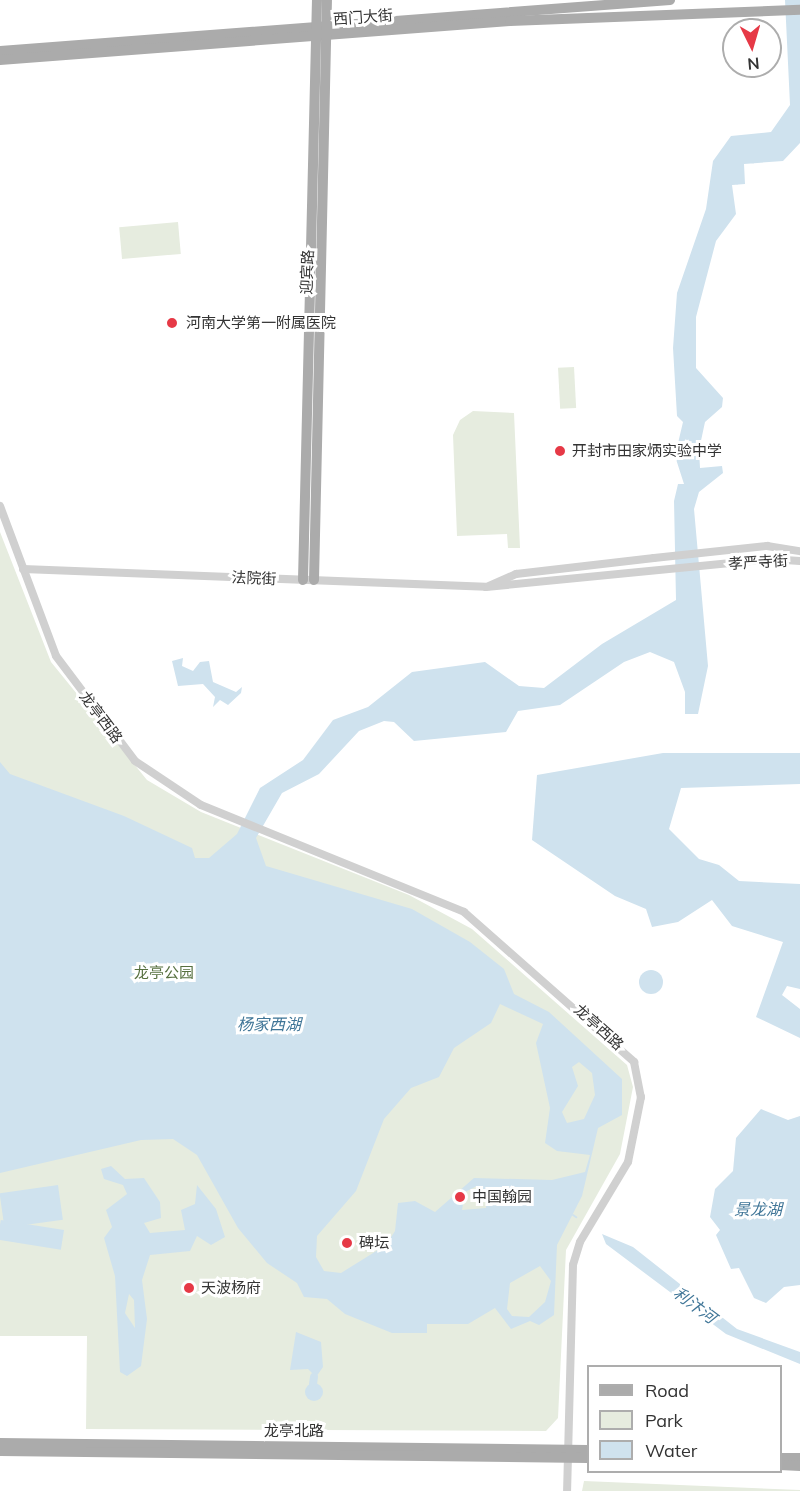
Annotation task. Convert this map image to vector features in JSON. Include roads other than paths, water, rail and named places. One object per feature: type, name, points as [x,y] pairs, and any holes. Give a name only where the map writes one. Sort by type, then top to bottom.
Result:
[{"type":"main road","name":"迎宾路","points":[[317,0],[323,31]]},
{"type":"main road","name":"迎宾路","points":[[308,580],[323,31],[327,0]]},
{"type":"main road","name":"西门大街","points":[[0,60],[670,0]]},
{"type":"main road","name":"西门大街","points":[[0,51],[323,31],[800,10]]},
{"type":"main road","name":"龙亭北路","points":[[0,1443],[572,1454],[587,1458]]},
{"type":"main road","name":"龙亭北路","points":[[0,1451],[572,1454],[587,1450]]},
{"type":"main road","points":[[782,1458],[800,1458]]},
{"type":"main road","points":[[782,1465],[800,1466]]},
{"type":"street","name":"龙亭西路","points":[[0,506],[56,656],[125,749],[165,785],[268,833],[464,912],[621,1046],[637,1067],[641,1097],[628,1162],[580,1242],[573,1265],[572,1454],[567,1491]]},
{"type":"street","name":"孝严寺街","points":[[716,552],[767,546],[800,551]]},
{"type":"street","name":"法院街","points":[[486,587],[516,574],[716,552]]},
{"type":"street","name":"孝严寺街","points":[[715,565],[800,561]]},
{"type":"street","name":"法院街","points":[[23,569],[486,587],[715,565]]},
{"type":"water","name":"杨家西湖","points":[[785,0],[800,0],[800,143],[783,161],[744,164],[745,184],[732,185],[736,214],[716,241],[696,317],[696,368],[723,398],[722,407],[705,422],[699,450],[700,468],[722,466],[723,473],[699,492],[694,509],[708,666],[698,714],[685,714],[685,692],[674,662],[650,652],[624,662],[560,705],[518,711],[506,732],[414,741],[394,722],[384,721],[359,731],[319,774],[282,793],[256,838],[266,866],[412,909],[470,942],[504,969],[514,994],[549,1012],[622,1079],[622,1115],[598,1128],[582,1196],[557,1245],[554,1315],[539,1325],[530,1321],[511,1329],[495,1308],[468,1324],[427,1324],[427,1333],[392,1333],[345,1314],[327,1299],[304,1297],[297,1283],[267,1263],[238,1228],[197,1155],[173,1139],[141,1140],[0,1173],[0,762],[10,774],[124,816],[192,848],[195,858],[209,858],[237,834],[260,788],[303,760],[333,720],[368,707],[412,672],[485,662],[519,686],[544,688],[602,644],[676,600],[674,501],[678,484],[684,484],[675,456],[683,422],[677,416],[673,348],[677,293],[706,209],[713,161],[731,136],[771,132],[790,105]],"holes":[[[500,1004],[543,1024],[536,1043],[550,1108],[545,1143],[557,1151],[590,1155],[585,1172],[552,1180],[474,1178],[435,1212],[415,1201],[398,1203],[395,1231],[386,1245],[341,1273],[324,1271],[316,1257],[317,1236],[356,1191],[384,1119],[411,1088],[439,1077],[454,1048],[491,1023]],[[579,1062],[592,1073],[595,1095],[584,1119],[567,1123],[562,1112],[578,1086],[572,1067]],[[477,1186],[487,1198],[486,1208],[462,1210],[465,1192]],[[540,1266],[551,1281],[545,1302],[529,1317],[512,1316],[507,1309],[510,1283]]]},
{"type":"water","points":[[183,658],[182,666],[193,671],[200,662],[209,661],[213,682],[236,692],[242,687],[241,693],[228,705],[220,700],[213,707],[215,697],[203,684],[178,686],[172,661]]},
{"type":"water","points":[[663,753],[800,753],[800,784],[681,788],[669,829],[699,859],[719,865],[739,881],[800,884],[800,989],[787,986],[782,995],[800,1009],[800,1038],[756,1017],[783,942],[732,926],[712,900],[678,922],[652,927],[646,909],[615,896],[532,840],[537,775]]},
{"type":"water","points":[[651,970],[660,973],[663,982],[660,991],[651,994],[642,991],[639,982],[642,973]]},
{"type":"water","name":"景龙湖","points":[[761,1109],[788,1120],[800,1116],[800,1285],[784,1287],[766,1303],[754,1298],[739,1268],[731,1269],[716,1235],[720,1230],[710,1217],[715,1189],[733,1171],[736,1138]]},
{"type":"water","points":[[111,1166],[125,1179],[144,1178],[160,1202],[161,1218],[144,1223],[150,1233],[185,1230],[181,1210],[195,1204],[197,1185],[216,1209],[225,1237],[211,1245],[197,1236],[190,1251],[150,1255],[142,1280],[147,1319],[141,1366],[127,1376],[120,1372],[115,1276],[104,1238],[112,1227],[106,1210],[127,1194],[123,1185],[104,1179],[101,1169]],"holes":[[[129,1294],[134,1300],[135,1328],[125,1313]]]},
{"type":"water","points":[[58,1185],[63,1220],[4,1228],[0,1193]]},
{"type":"water","points":[[1,1220],[64,1230],[61,1250],[0,1240]]},
{"type":"water","name":"利汴河","points":[[602,1234],[633,1247],[737,1329],[800,1352],[800,1364],[726,1334],[606,1244]]},
{"type":"water","points":[[296,1332],[321,1342],[323,1367],[316,1377],[308,1369],[290,1370]]},
{"type":"water","points":[[314,1383],[320,1386],[323,1392],[320,1398],[314,1401],[308,1398],[305,1392],[308,1386]]},
{"type":"waterway","points":[[313,1384],[314,1377]]},
{"type":"place","name":"河南大学第一附属医院","points":[[172,323]]},
{"type":"place","name":"开封市田家炳实验中学","points":[[560,451]]},
{"type":"place","name":"中国翰园","points":[[460,1197]]},
{"type":"place","name":"碑坛","points":[[347,1243]]},
{"type":"place","name":"天波杨府","points":[[189,1288]]},
{"type":"park label","name":"龙亭公园","points":[[164,973]]}]
